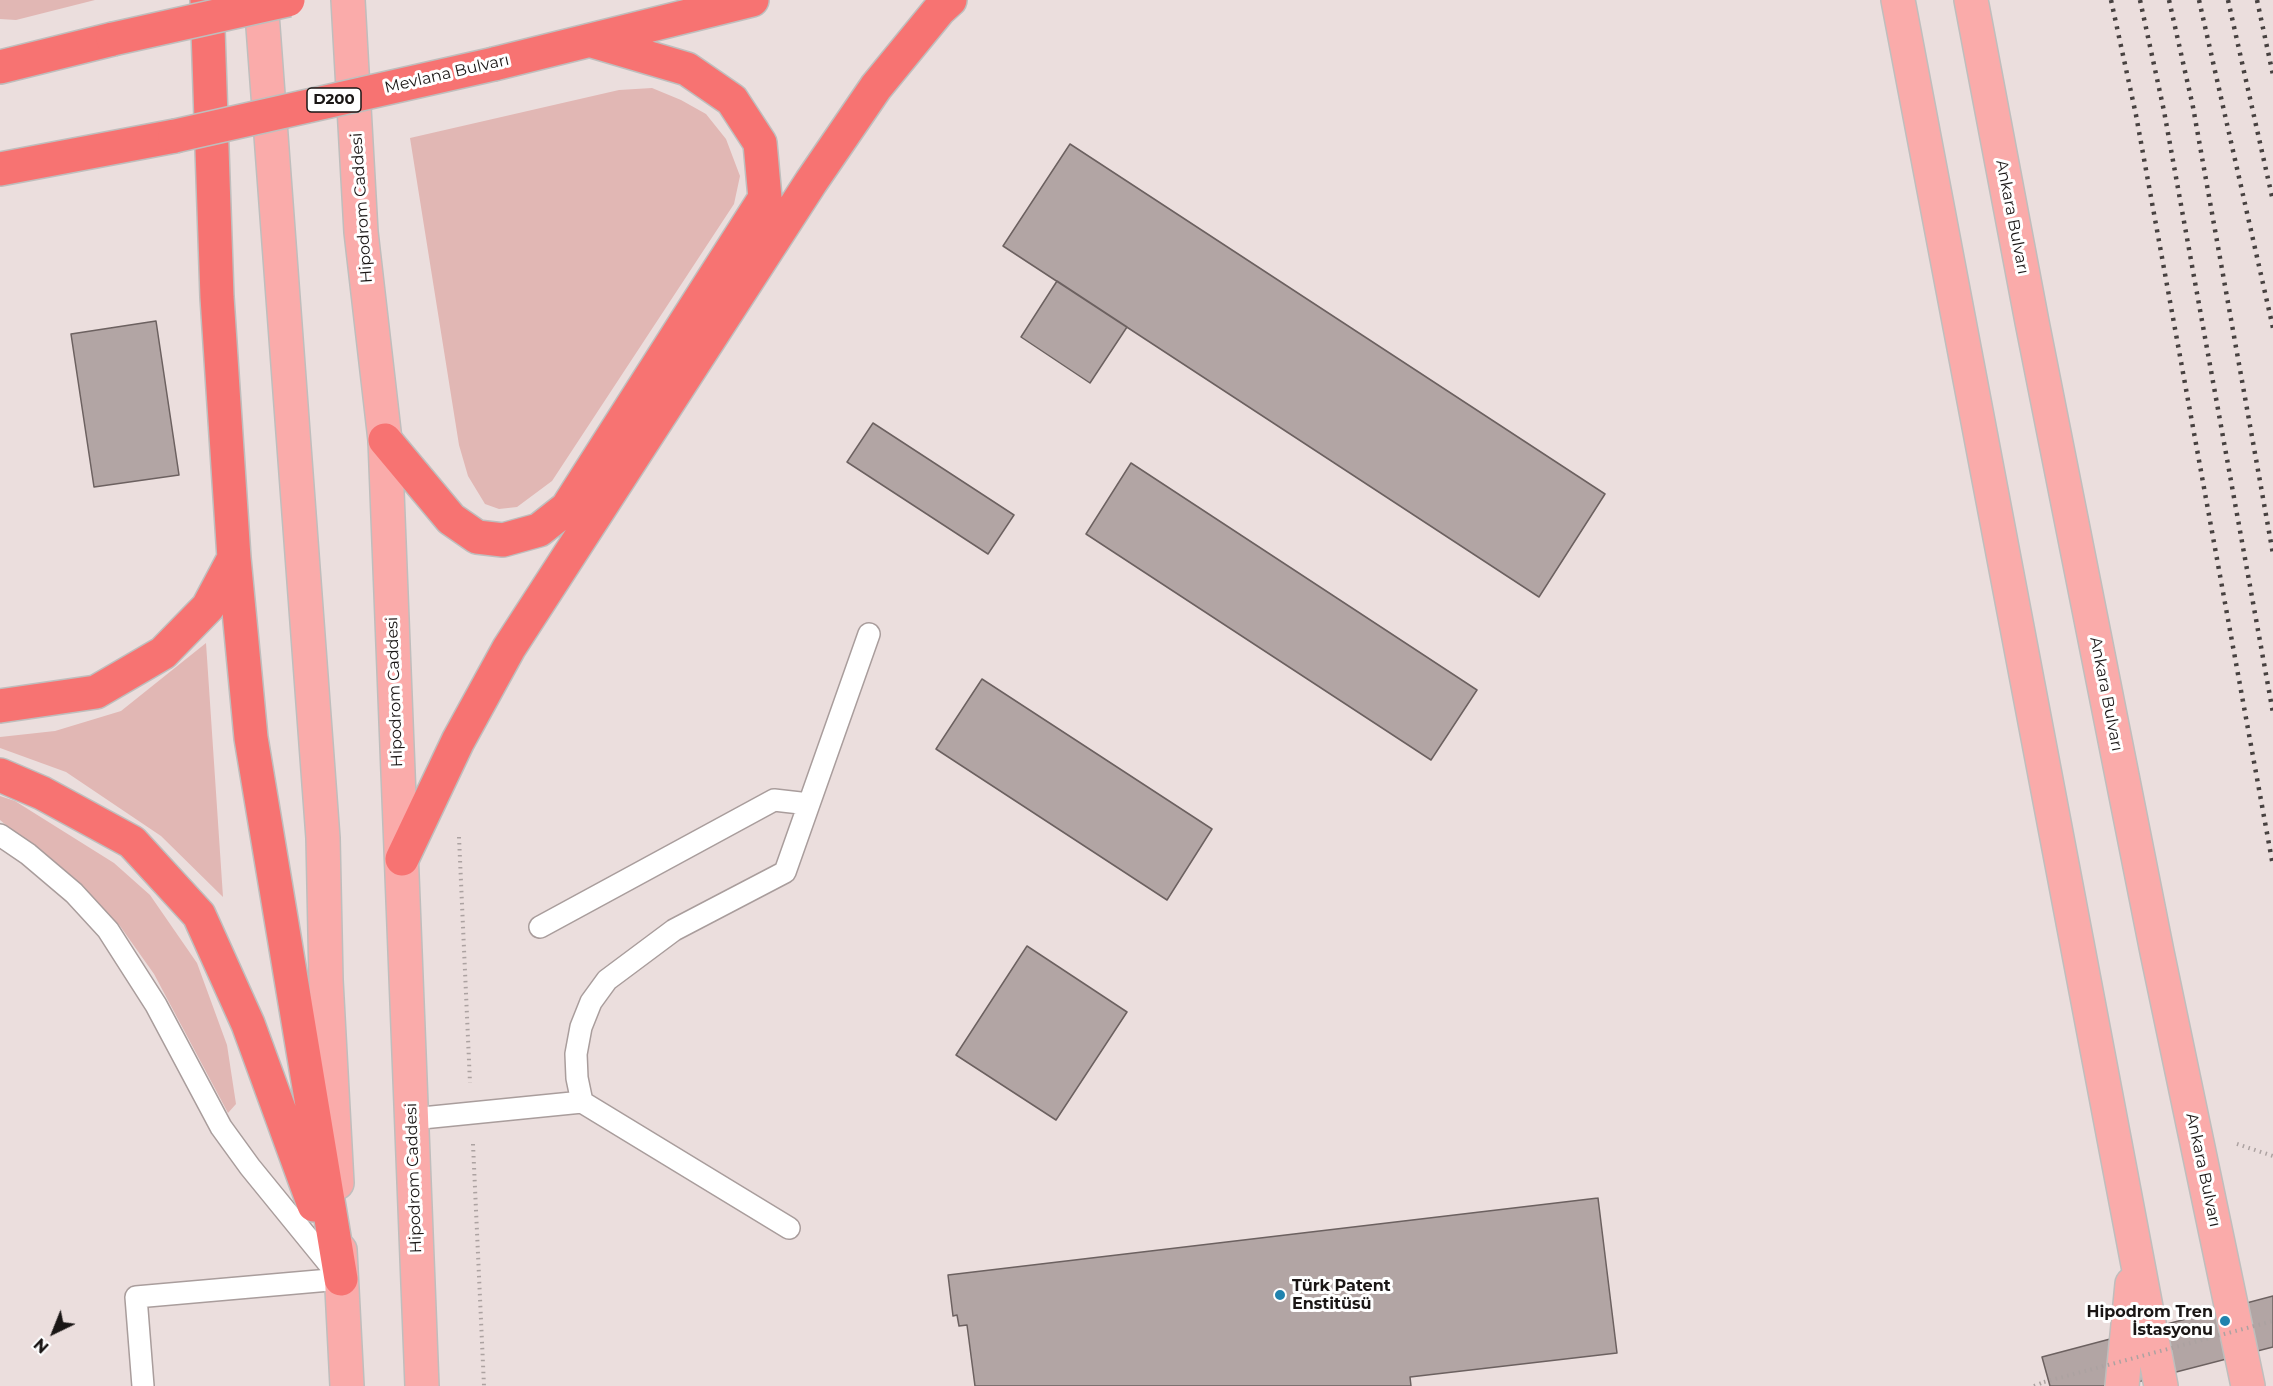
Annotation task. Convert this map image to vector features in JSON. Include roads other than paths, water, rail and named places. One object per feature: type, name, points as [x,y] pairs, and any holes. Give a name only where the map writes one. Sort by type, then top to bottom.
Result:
[{"type":"highway","points":[[207,0],[217,297],[234,558],[251,738],[341,1279]]},
{"type":"highway","points":[[1,66],[288,0]]},
{"type":"highway","name":"Mevlana Bulvarı","points":[[0,170],[175,136],[494,64],[752,0]]},
{"type":"highway","points":[[402,859],[458,741],[509,648],[811,182],[869,97],[939,10],[950,0]]},
{"type":"highway","points":[[385,440],[451,519],[477,537],[502,540],[539,530],[567,508],[765,198],[760,143],[732,100],[687,69],[592,41]]},
{"type":"highway","points":[[0,706],[96,692],[163,653],[208,608],[234,558]]},
{"type":"highway","points":[[0,775],[42,793],[132,842],[199,915],[248,1024],[341,1279]]},
{"type":"main road","points":[[261,0],[323,838],[326,980],[347,1386]]},
{"type":"main road","name":"Hipodrom Caddesi","points":[[348,0],[361,232],[385,440],[422,1386]]},
{"type":"main road","points":[[1898,0],[2161,1386]]},
{"type":"main road","name":"Ankara Bulvarı","points":[[1971,0],[2034,334],[2157,952],[2248,1386]]},
{"type":"main road","points":[[2122,1386],[2136,1246]]},
{"type":"lane","points":[[582,1102],[577,1078],[576,1054],[581,1028],[591,1002],[607,980],[674,930],[785,872],[869,634]]},
{"type":"lane","points":[[540,927],[774,800],[809,804]]},
{"type":"lane","points":[[0,834],[28,854],[74,893],[108,930],[156,1005],[221,1127],[250,1167],[341,1279]]},
{"type":"lane","points":[[412,1119],[582,1102],[789,1228]]},
{"type":"lane","points":[[143,1386],[136,1297],[341,1279]]},
{"type":"railway","points":[[2111,0],[2136,115],[2273,866]]},
{"type":"railway","points":[[2140,0],[2164,111],[2273,713]]},
{"type":"railway","points":[[2169,0],[2193,107],[2273,554]]},
{"type":"railway","points":[[2199,0],[2273,328]]},
{"type":"railway","points":[[2228,0],[2273,201]]},
{"type":"railway","points":[[2257,0],[2273,75]]},
{"type":"place","name":"Türk Patent Enstitüsü","points":[[1280,1295]]},
{"type":"place","name":"Hipodrom Tren İstasyonu","points":[[2225,1321]]}]
